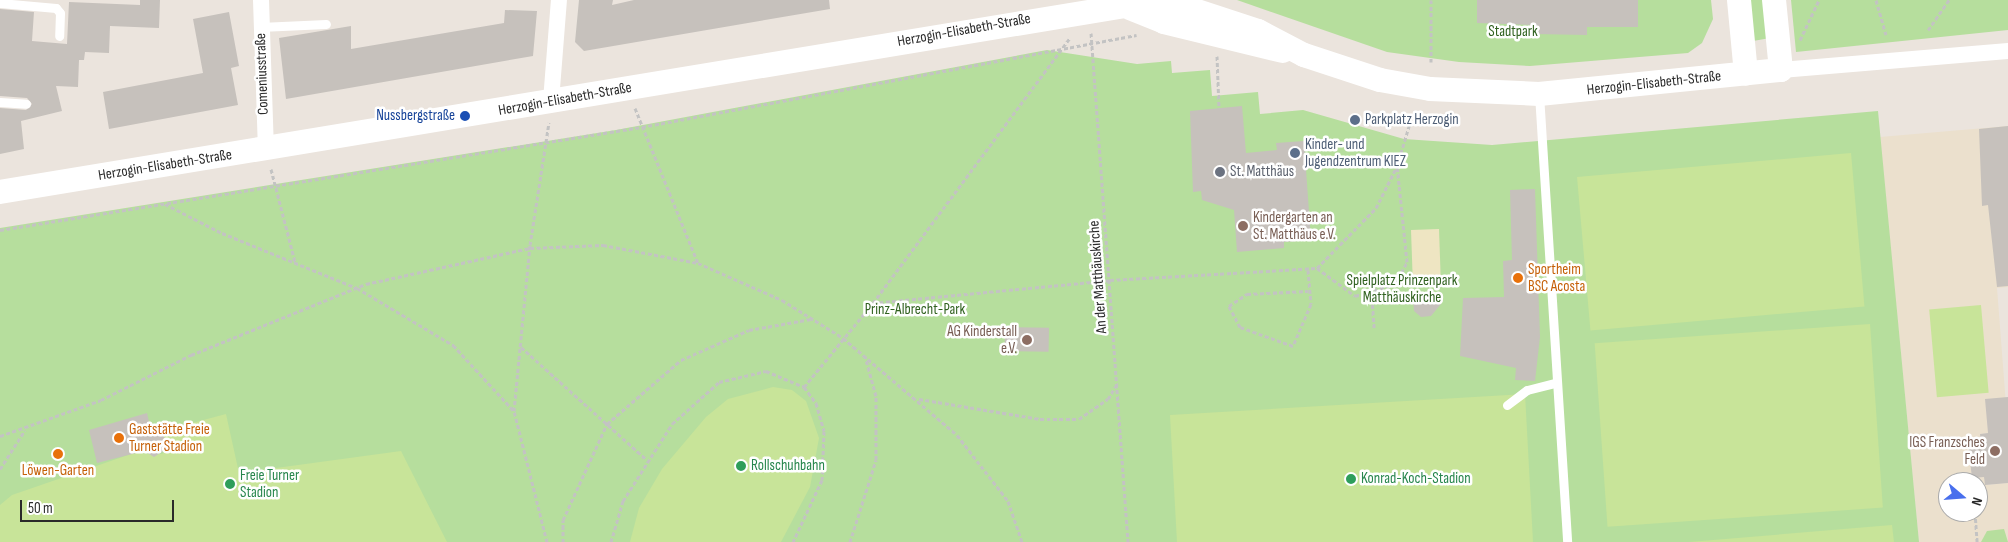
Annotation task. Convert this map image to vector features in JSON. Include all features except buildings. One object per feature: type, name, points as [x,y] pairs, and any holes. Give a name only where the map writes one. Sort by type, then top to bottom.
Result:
[{"type":"street","name":"Comeniusstraße","points":[[261,0],[260,27],[266,149]]},
{"type":"street","points":[[551,101],[559,0]]},
{"type":"street","points":[[1739,0],[1746,74]]},
{"type":"street","points":[[1774,0],[1781,70]]},
{"type":"street","name":"Herzogin-Elisabeth-Straße","points":[[0,192],[1130,4],[1252,47],[1304,55],[1380,80],[1430,89],[1540,94],[1781,70],[2008,51]]},
{"type":"lane","points":[[0,3],[56,8],[60,13],[60,36]]},
{"type":"lane","points":[[260,27],[326,24]]},
{"type":"lane","points":[[1540,94],[1555,383],[1567,542]]},
{"type":"lane","points":[[0,102],[26,104]]},
{"type":"lane","points":[[1507,406],[1527,390],[1555,383]]},
{"type":"path","points":[[1431,0],[1431,62]]},
{"type":"path","points":[[1876,0],[1886,35]]},
{"type":"path","points":[[1928,30],[1949,0]]},
{"type":"path","points":[[804,387],[873,303],[1089,10]]},
{"type":"path","name":"An der Matthäuskirche","points":[[1089,10],[1128,542]]},
{"type":"path","points":[[0,230],[642,127],[1142,34]]},
{"type":"path","points":[[1217,53],[1219,108]]},
{"type":"path","points":[[632,100],[698,263]]},
{"type":"path","points":[[873,303],[1110,280],[1308,270],[1316,268],[1376,208],[1397,166],[1410,123]]},
{"type":"path","points":[[547,143],[530,248],[514,411],[547,542]]},
{"type":"path","points":[[1316,268],[1355,296],[1394,284],[1407,262],[1397,166]]},
{"type":"path","points":[[275,186],[295,262]]},
{"type":"path","points":[[165,204],[357,288],[453,344],[514,411]]},
{"type":"path","points":[[0,436],[25,429],[101,400],[295,310],[357,288],[530,248],[603,245],[698,263],[782,300],[843,338],[919,399],[957,435],[1008,501],[1022,542]]},
{"type":"path","points":[[1308,270],[1308,291],[1311,304],[1293,346],[1240,326],[1229,306],[1247,294],[1308,291]]},
{"type":"path","points":[[1372,298],[1374,328]]},
{"type":"path","points":[[562,542],[563,520],[607,424],[681,360],[749,330],[812,319]]},
{"type":"path","points":[[520,346],[646,459]]},
{"type":"path","points":[[850,542],[876,460],[876,396],[864,355]]},
{"type":"path","points":[[611,542],[623,501],[646,459],[672,424],[719,382],[766,371],[804,387],[816,403],[826,455],[822,480],[793,542]]},
{"type":"path","points":[[919,399],[1040,419],[1079,419],[1108,399],[1117,383]]},
{"type":"path","points":[[0,469],[25,429]]},
{"type":"path","points":[[1976,522],[1977,542]]},
{"type":"shaded area","points":[[2008,126],[2008,287],[1997,288],[2008,431],[1980,434],[1981,443],[1968,445],[1971,472],[1938,472],[1938,522],[1988,522],[1988,485],[2008,483],[2008,542],[1919,542],[1880,137]]},
{"type":"green space","name":"Stadtpark","points":[[1237,0],[1711,0],[1713,19],[1702,43],[1688,53],[1530,66],[1459,62],[1387,52]]},
{"type":"green space","points":[[1748,0],[1767,0],[1770,38],[1753,41]]},
{"type":"green space","points":[[1791,0],[2008,0],[2008,30],[1796,52]]},
{"type":"green space","points":[[1047,50],[1137,64],[1171,61],[1172,73],[1210,70],[1212,96],[1258,92],[1260,114],[1303,110],[1404,139],[1492,145],[1878,111],[1919,542],[0,542],[0,228],[616,130]]},
{"type":"green space","points":[[1851,153],[1864,306],[1590,330],[1577,177]]},
{"type":"green space","points":[[1981,305],[1989,393],[1937,397],[1929,310]]},
{"type":"green space","points":[[1870,324],[1883,508],[1608,527],[1595,343]]},
{"type":"green space","name":"Rollschuhbahn","points":[[773,387],[792,390],[806,401],[819,438],[810,487],[781,542],[630,542],[639,508],[662,469],[706,417],[728,399]]},
{"type":"green space","name":"Konrad-Koch-Stadion","points":[[1525,394],[1533,542],[1177,542],[1170,415]]},
{"type":"green space","name":"Freie Turner Stadion","points":[[226,414],[239,473],[401,451],[447,542],[0,542],[0,505],[12,495],[134,453],[162,454],[168,448],[162,431]]},
{"type":"green space","points":[[1892,525],[1894,542],[1689,542]]},
{"type":"green space","points":[[2004,529],[2008,542],[1981,542],[1987,531]]},
{"type":"sand","points":[[1439,229],[1441,279],[1413,280],[1411,230]]},
{"type":"place","name":"Nussbergstraße","points":[[465,116]]},
{"type":"place","name":"Parkplatz Herzogin","points":[[1355,120]]},
{"type":"place","name":"Kinder- und Jugendzentrum KIEZ","points":[[1295,153]]},
{"type":"place","name":"St. Matthäus","points":[[1220,172]]},
{"type":"place","name":"Kindergarten an St. Matthäus e.V.","points":[[1243,226]]},
{"type":"place","name":"Sportheim BSC Acosta","points":[[1518,278]]},
{"type":"place","name":"AG Kinderstall e.V.","points":[[1027,340]]},
{"type":"place","name":"Gaststätte Freie Turner Stadion","points":[[119,438]]},
{"type":"place","name":"IGS Franzsches Feld","points":[[1995,451]]},
{"type":"place","name":"Löwen-Garten","points":[[58,454]]},
{"type":"place","name":"Rollschuhbahn","points":[[741,466]]},
{"type":"place","name":"Konrad-Koch-Stadion","points":[[1351,479]]},
{"type":"place","name":"Freie Turner Stadion","points":[[230,484]]},
{"type":"park label","name":"Spielplatz Prinzenpark Matthäuskirche","points":[[1402,288]]},
{"type":"park label","name":"Prinz-Albrecht-Park","points":[[915,310]]}]
